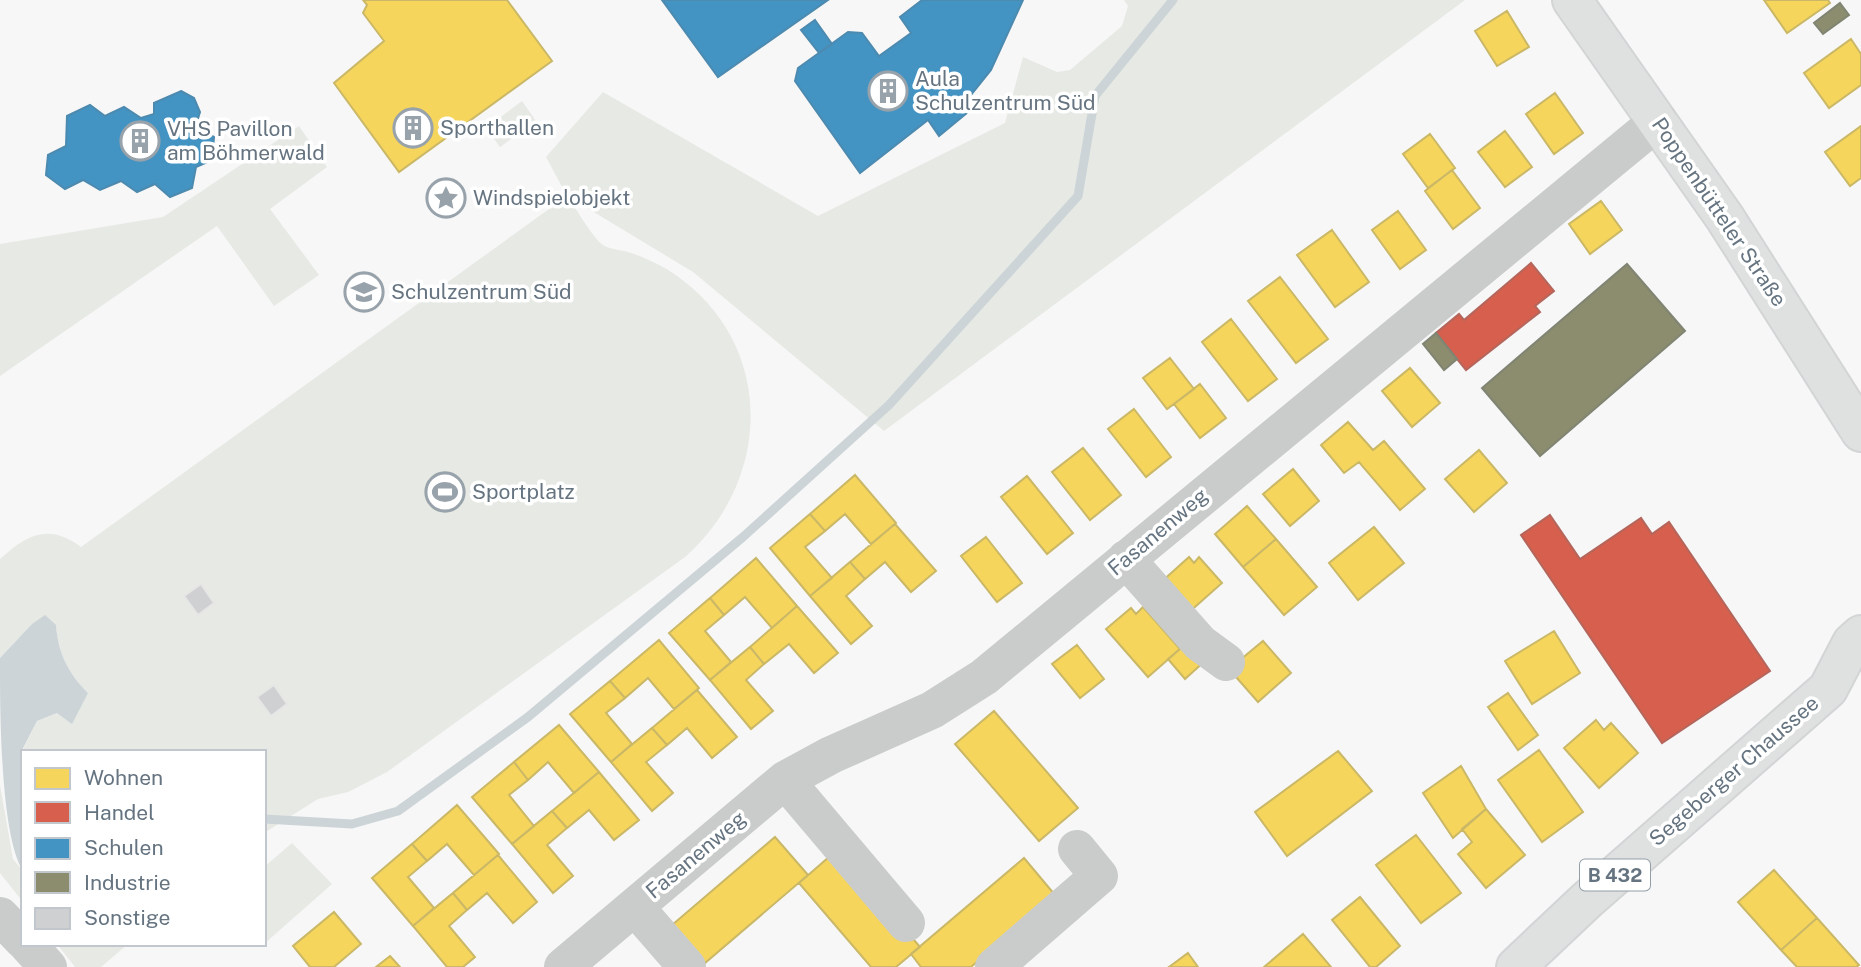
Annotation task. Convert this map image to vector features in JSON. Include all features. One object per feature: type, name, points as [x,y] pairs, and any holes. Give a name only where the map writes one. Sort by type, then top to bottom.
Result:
[{"type":"main road","name":"Poppenbütteler Straße","points":[[1573,0],[1725,218],[1860,430]]},
{"type":"main road","name":"Segeberger Chaussee","points":[[1516,967],[1597,891],[1844,685],[1852,643],[1861,635]]},
{"type":"street","name":"Fasanenweg","points":[[564,967],[785,780],[831,755],[932,710],[984,677],[1658,121]]},
{"type":"street","points":[[1126,559],[1199,643],[1226,662]]},
{"type":"street","points":[[785,780],[906,923]]},
{"type":"street","points":[[994,967],[1099,876],[1077,849]]},
{"type":"street","name":"Fasanenweg","points":[[635,907],[687,967]]},
{"type":"street","points":[[0,916],[21,938]]},
{"type":"street","points":[[29,946],[48,967]]},
{"type":"shaded area","points":[[1124,0],[1465,0],[884,431],[693,272],[569,197],[589,230],[603,245],[628,252],[665,268],[685,282],[715,311],[735,345],[747,381],[751,419],[746,456],[733,493],[713,527],[685,557],[387,772],[348,792],[318,799],[266,832],[266,750],[22,750],[37,721],[57,713],[88,693],[65,662],[56,625],[32,624],[0,658],[0,559],[20,543],[39,535],[59,535],[81,547],[567,196],[546,157],[603,92],[818,216],[1005,123],[1023,57],[1057,72],[1070,70],[1122,26],[1128,6]]},
{"type":"shaded area","points":[[522,101],[536,121],[500,147],[486,128]]},
{"type":"shaded area","points":[[299,126],[327,167],[270,209],[319,275],[274,306],[217,226],[0,376],[0,244],[163,217]]},
{"type":"shaded area","points":[[45,615],[56,625],[62,654],[75,678],[88,693],[72,724],[57,713],[37,721],[21,750],[21,867],[15,854],[6,801],[1,738],[0,658],[32,624]]},
{"type":"shaded area","points":[[0,785],[13,859],[21,869],[21,899],[0,873]]},
{"type":"shaded area","points":[[292,843],[332,884],[266,942],[266,865]]},
{"type":"shaded area","points":[[59,946],[126,946],[101,967],[75,967]]},
{"type":"building: Wohnen","name":"Sporthallen","points":[[363,0],[507,0],[552,61],[399,172],[334,83],[384,41],[363,13],[367,5]]},
{"type":"building: Wohnen","points":[[1764,0],[1828,0],[1830,3],[1787,33]]},
{"type":"building: Wohnen","points":[[1507,11],[1529,47],[1497,66],[1475,31]]},
{"type":"building: Wohnen","points":[[1851,39],[1861,54],[1861,85],[1829,108],[1804,73]]},
{"type":"building: Wohnen","points":[[1555,93],[1583,133],[1554,154],[1526,114]]},
{"type":"building: Wohnen","points":[[1861,126],[1861,178],[1850,186],[1825,152]]},
{"type":"building: Wohnen","points":[[1505,131],[1532,167],[1505,187],[1478,152]]},
{"type":"building: Wohnen","points":[[1430,134],[1455,168],[1428,188],[1403,154]]},
{"type":"building: Wohnen","points":[[1452,170],[1480,208],[1453,229],[1425,191]]},
{"type":"building: Wohnen","points":[[1601,201],[1622,230],[1590,254],[1569,224]]},
{"type":"building: Wohnen","points":[[1398,211],[1426,250],[1400,269],[1372,230]]},
{"type":"building: Wohnen","points":[[1332,230],[1369,282],[1335,307],[1297,255]]},
{"type":"building: Wohnen","points":[[1280,277],[1328,339],[1296,363],[1248,301]]},
{"type":"building: Wohnen","points":[[1231,319],[1277,379],[1248,401],[1202,342]]},
{"type":"building: Wohnen","points":[[1170,358],[1194,389],[1167,409],[1143,378]]},
{"type":"building: Wohnen","points":[[1410,368],[1440,403],[1412,427],[1382,391]]},
{"type":"building: Wohnen","points":[[1200,384],[1226,418],[1200,438],[1174,404]]},
{"type":"building: Wohnen","points":[[1134,409],[1171,457],[1146,477],[1108,429]]},
{"type":"building: Wohnen","points":[[1348,422],[1373,450],[1384,441],[1425,489],[1400,510],[1359,462],[1344,473],[1321,445]]},
{"type":"building: Wohnen","points":[[1083,448],[1121,495],[1090,520],[1052,472]]},
{"type":"building: Wohnen","points":[[1479,450],[1507,483],[1474,512],[1445,479]]},
{"type":"building: Wohnen","points":[[1293,469],[1319,501],[1290,526],[1263,494]]},
{"type":"building: Wohnen","points":[[855,475],[896,523],[871,544],[845,514],[825,531],[810,514]]},
{"type":"building: Wohnen","points":[[1027,476],[1073,533],[1047,554],[1001,497]]},
{"type":"building: Wohnen","points":[[1247,506],[1276,539],[1243,567],[1215,534]]},
{"type":"building: Wohnen","points":[[810,514],[825,531],[805,547],[832,578],[810,596],[770,548]]},
{"type":"building: Wohnen","points":[[895,524],[936,571],[911,592],[885,562],[865,579],[850,562]]},
{"type":"building: Wohnen","points":[[1374,527],[1404,563],[1358,600],[1329,563]]},
{"type":"building: Wohnen","points":[[986,537],[1022,583],[997,602],[961,556]]},
{"type":"building: Wohnen","points":[[1276,539],[1317,587],[1284,615],[1243,567]]},
{"type":"building: Wohnen","points":[[1189,557],[1194,563],[1199,557],[1222,583],[1187,614],[1160,583]]},
{"type":"building: Wohnen","points":[[756,558],[797,606],[772,628],[745,597],[724,615],[710,598]]},
{"type":"building: Wohnen","points":[[850,562],[865,579],[846,596],[872,626],[851,644],[810,596]]},
{"type":"building: Wohnen","points":[[710,598],[724,615],[705,631],[731,662],[710,680],[669,633]]},
{"type":"building: Wohnen","points":[[797,606],[838,653],[814,673],[789,644],[764,664],[750,647]]},
{"type":"building: Wohnen","points":[[1143,607],[1180,649],[1148,677],[1106,629],[1131,608],[1136,614]]},
{"type":"building: Wohnen","points":[[1554,631],[1580,673],[1532,704],[1505,661]]},
{"type":"building: Wohnen","points":[[659,640],[699,688],[674,709],[648,678],[625,698],[610,681]]},
{"type":"building: Wohnen","points":[[1263,641],[1291,673],[1258,702],[1229,669]]},
{"type":"building: Wohnen","points":[[1188,642],[1205,661],[1185,679],[1168,659]]},
{"type":"building: Wohnen","points":[[1077,645],[1104,679],[1080,698],[1052,664]]},
{"type":"building: Wohnen","points":[[750,647],[764,664],[746,680],[773,711],[751,729],[710,680]]},
{"type":"building: Wohnen","points":[[610,681],[625,698],[606,713],[632,744],[611,762],[570,714]]},
{"type":"building: Wohnen","points":[[697,690],[737,737],[712,758],[687,728],[667,745],[652,728]]},
{"type":"building: Wohnen","points":[[1508,693],[1538,735],[1518,750],[1488,707]]},
{"type":"building: Wohnen","points":[[994,711],[1078,808],[1039,841],[955,744]]},
{"type":"building: Wohnen","points":[[1596,720],[1604,730],[1611,723],[1638,753],[1599,788],[1564,748]]},
{"type":"building: Wohnen","points":[[559,725],[599,772],[574,793],[548,762],[528,780],[514,762]]},
{"type":"building: Wohnen","points":[[652,728],[667,745],[646,762],[673,793],[652,811],[611,762]]},
{"type":"building: Wohnen","points":[[1539,750],[1583,812],[1542,842],[1498,780]]},
{"type":"building: Wohnen","points":[[1338,751],[1372,791],[1287,856],[1255,812]]},
{"type":"building: Wohnen","points":[[514,762],[528,780],[509,795],[534,826],[512,844],[472,797]]},
{"type":"building: Wohnen","points":[[1461,766],[1486,809],[1453,838],[1423,793]]},
{"type":"building: Wohnen","points":[[599,772],[639,820],[614,840],[589,810],[567,828],[552,811]]},
{"type":"building: Wohnen","points":[[457,805],[499,854],[474,875],[447,844],[427,861],[412,844]]},
{"type":"building: Wohnen","points":[[1486,809],[1525,855],[1486,888],[1458,854],[1472,842],[1462,829]]},
{"type":"building: Wohnen","points":[[552,811],[567,828],[547,845],[573,876],[553,893],[512,844]]},
{"type":"building: Wohnen","points":[[1416,835],[1461,893],[1421,923],[1376,865]]},
{"type":"building: Wohnen","points":[[775,837],[808,875],[705,963],[672,925]]},
{"type":"building: Wohnen","points":[[412,844],[427,861],[408,877],[434,908],[413,926],[372,878]]},
{"type":"building: Wohnen","points":[[837,850],[920,947],[896,967],[871,967],[799,883]]},
{"type":"building: Wohnen","points":[[498,855],[537,902],[513,923],[487,893],[467,910],[453,893]]},
{"type":"building: Wohnen","points":[[1024,858],[1055,895],[971,967],[921,967],[911,954]]},
{"type":"building: Wohnen","points":[[1774,870],[1817,918],[1781,950],[1738,902]]},
{"type":"building: Wohnen","points":[[453,893],[467,910],[449,926],[475,957],[463,967],[447,967],[413,926]]},
{"type":"building: Wohnen","points":[[1360,897],[1400,946],[1376,967],[1370,967],[1332,920]]},
{"type":"building: Wohnen","points":[[334,912],[361,944],[334,967],[310,967],[293,946]]},
{"type":"building: Wohnen","points":[[1817,918],[1859,965],[1797,967],[1781,950]]},
{"type":"building: Wohnen","points":[[1303,934],[1331,967],[1264,967]]},
{"type":"building: Wohnen","points":[[1188,953],[1198,967],[1169,967]]},
{"type":"building: Wohnen","points":[[390,956],[400,967],[376,967]]},
{"type":"building: Handel","points":[[1531,263],[1554,291],[1535,306],[1540,312],[1466,370],[1436,333],[1459,314],[1464,320]]},
{"type":"building: Handel","points":[[1550,515],[1580,559],[1641,518],[1652,534],[1669,522],[1770,671],[1662,743],[1521,535]]},
{"type":"building: Schulen","points":[[662,0],[828,0],[718,77]]},
{"type":"building: Schulen","name":"Aula Schulzentrum Süd","points":[[922,0],[1023,0],[991,70],[966,101],[973,108],[939,136],[928,120],[860,173],[795,81],[798,68],[848,32],[862,33],[879,56],[911,33],[900,17]]},
{"type":"building: Schulen","points":[[815,20],[832,44],[819,53],[801,30]]},
{"type":"building: Schulen","name":"VHS Pavillon am Böhmerwald","points":[[181,91],[194,98],[200,112],[196,125],[214,137],[212,160],[196,167],[192,188],[170,197],[155,184],[137,192],[121,181],[100,190],[83,180],[65,189],[46,175],[48,155],[66,146],[67,116],[90,105],[105,116],[124,107],[141,118],[154,114],[154,103]]},
{"type":"building: Industrie","points":[[1840,3],[1849,15],[1823,34],[1814,23]]},
{"type":"building: Industrie","points":[[1627,264],[1685,331],[1540,456],[1482,388]]},
{"type":"building: Industrie","points":[[1436,333],[1457,359],[1444,370],[1423,344]]},
{"type":"building: Sonstige","points":[[201,584],[214,603],[198,615],[184,596]]},
{"type":"building: Sonstige","points":[[274,685],[287,704],[271,716],[257,697]]},
{"type":"waterway","points":[[266,819],[352,824],[398,811],[528,717],[743,537],[889,405],[1078,196],[1095,96],[1173,0]]},
{"type":"place","name":"Aula Schulzentrum Süd","points":[[888,91]]},
{"type":"place","name":"Sporthallen","points":[[413,128]]},
{"type":"place","name":"VHS Pavillon am Böhmerwald","points":[[140,141]]},
{"type":"place","name":"Windspielobjekt","points":[[446,198]]},
{"type":"place","name":"Schulzentrum Süd","points":[[364,292]]},
{"type":"place","name":"Sportplatz","points":[[445,492]]}]
